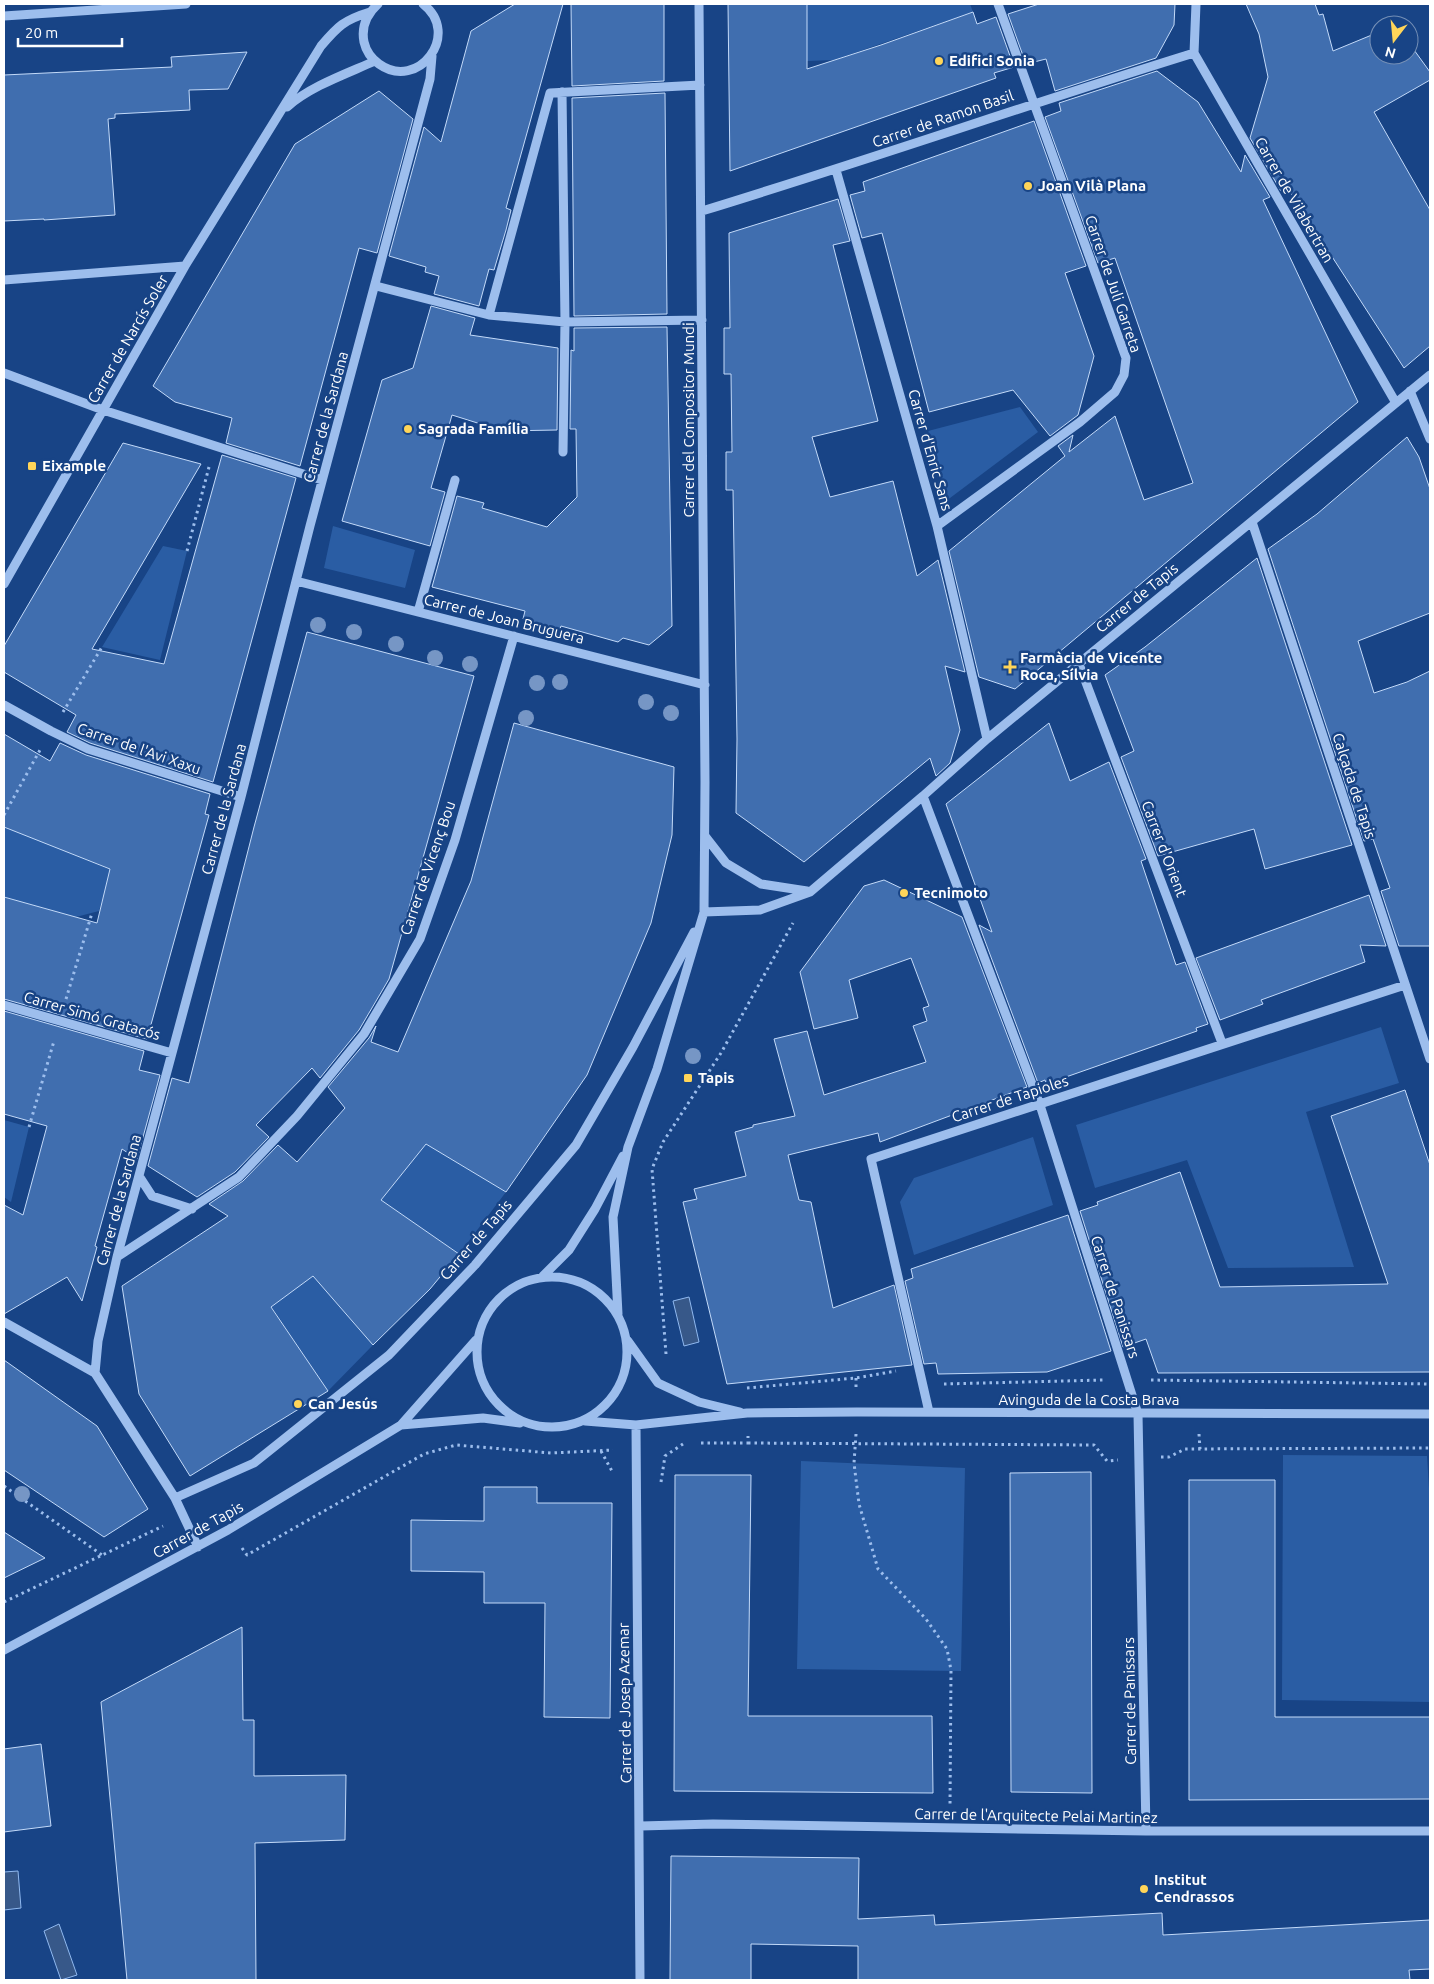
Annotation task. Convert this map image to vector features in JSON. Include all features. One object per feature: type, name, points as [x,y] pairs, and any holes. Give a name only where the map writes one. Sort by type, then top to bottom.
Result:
[{"type":"street","points":[[4,16],[186,4]]},
{"type":"street","points":[[378,4],[370,12],[363,28],[365,46],[375,61],[394,71],[404,71],[415,68],[432,56]]},
{"type":"street","name":"Carrer de la Sardana","points":[[95,1373],[98,1341],[117,1257],[241,798],[322,480],[376,286],[430,79],[432,56],[439,36],[434,16],[423,4]]},
{"type":"street","name":"Carrer del Compositor Mundi","points":[[699,4],[702,211],[705,836]]},
{"type":"street","name":"Carrer de Juli Garreta","points":[[937,526],[1080,422],[1115,392],[1124,375],[1126,358],[998,4]]},
{"type":"street","points":[[1194,53],[1196,4]]},
{"type":"street","name":"Carrer de Narcís Soler","points":[[4,584],[185,266],[321,46],[339,25],[370,12]]},
{"type":"street","name":"Carrer de Ramon Basil","points":[[702,211],[836,170],[1033,103],[1194,53]]},
{"type":"street","name":"Carrer de Vilabertran","points":[[1194,53],[1396,403]]},
{"type":"street","name":"Carrer de Narcís Soler","points":[[281,112],[296,100],[333,80],[375,61]]},
{"type":"street","points":[[489,315],[550,93],[700,85]]},
{"type":"street","points":[[562,92],[565,322],[564,452]]},
{"type":"street","name":"Carrer d'Enric Sans","points":[[836,170],[937,526],[987,739]]},
{"type":"street","points":[[4,280],[185,266]]},
{"type":"street","points":[[376,286],[489,315],[565,322],[702,320]]},
{"type":"street","points":[[4,373],[103,410],[322,480]]},
{"type":"street","name":"Carrer de Tapis","points":[[704,912],[760,910],[810,892],[987,739],[1430,375]]},
{"type":"street","points":[[1410,391],[1430,439]]},
{"type":"street","points":[[418,612],[455,480]]},
{"type":"street","name":"Calçada de Tapis","points":[[1252,522],[1430,1059]]},
{"type":"street","name":"Carrer de Joan Bruguera","points":[[296,581],[704,685]]},
{"type":"street","name":"Carrer de Vicenç Bou","points":[[117,1257],[239,1177],[297,1116],[364,1034],[420,939],[455,840],[514,636]]},
{"type":"street","name":"Carrer d'Orient","points":[[1079,664],[1222,1043]]},
{"type":"street","name":"Carrer de l'Avi Xaxu","points":[[4,705],[88,749],[241,798]]},
{"type":"street","name":"Carrer de Panissars","points":[[923,796],[1040,1105],[1138,1414],[1146,1831]]},
{"type":"street","points":[[705,836],[726,862],[761,884],[810,892]]},
{"type":"street","name":"Carrer de Tapis","points":[[618,1314],[613,1216],[628,1147],[656,1069],[704,912],[705,836]]},
{"type":"street","name":"Carrer de Tapis","points":[[175,1498],[254,1463],[389,1355],[475,1265],[576,1144],[633,1046],[704,912]]},
{"type":"street","name":"Carrer de Tapioles","points":[[929,1412],[871,1159],[1040,1105],[1222,1043],[1405,985]]},
{"type":"street","name":"Carrer Simó Gratacós","points":[[4,1005],[172,1053]]},
{"type":"street","name":"Carrer de Tapis","points":[[544,1276],[569,1250],[595,1209],[628,1147]]},
{"type":"street","points":[[139,1176],[152,1196],[192,1209]]},
{"type":"street","points":[[544,1276],[570,1277],[598,1290],[618,1314],[628,1341],[626,1371],[612,1400],[586,1421],[560,1428],[527,1424],[507,1414],[488,1394],[478,1370],[476,1340],[491,1306],[512,1287],[544,1276]]},
{"type":"street","points":[[4,1322],[95,1373],[175,1498],[198,1547]]},
{"type":"street","name":"Carrer de Tapis","points":[[4,1650],[198,1547],[401,1426],[476,1340]]},
{"type":"street","name":"Avinguda de la Costa Brava","points":[[628,1341],[658,1383],[699,1402],[747,1413]]},
{"type":"street","name":"Avinguda de la Costa Brava","points":[[586,1421],[636,1425],[747,1413],[857,1412],[1430,1414]]},
{"type":"street","name":"Carrer de Tapis","points":[[401,1426],[483,1418],[527,1424]]},
{"type":"street","name":"Carrer de Josep Azemar","points":[[636,1425],[640,1980]]},
{"type":"street","name":"Carrer de l'Arquitecte Pelai Martinez","points":[[640,1826],[713,1824],[1146,1831],[1430,1831]]},
{"type":"path","points":[[188,552],[215,446]]},
{"type":"path","points":[[4,815],[51,731],[102,647]]},
{"type":"path","points":[[666,1357],[652,1169],[663,1142],[721,1053],[810,892]]},
{"type":"path","points":[[30,1127],[92,914]]},
{"type":"path","points":[[737,1388],[856,1378],[931,1365],[944,1384],[1107,1380],[1108,1364],[1144,1370],[1152,1381],[1430,1384]]},
{"type":"path","points":[[856,1378],[857,1412],[854,1463],[859,1504],[878,1570],[926,1619],[947,1650],[951,1670],[950,1828]]},
{"type":"path","points":[[747,1388],[748,1442]]},
{"type":"path","points":[[693,1443],[855,1442],[1094,1445],[1106,1461],[1169,1457],[1185,1449],[1430,1448]]},
{"type":"path","points":[[601,1451],[622,1492],[660,1489],[664,1456],[684,1443]]},
{"type":"path","points":[[228,1530],[247,1555],[424,1454],[456,1446],[551,1453],[636,1449]]},
{"type":"path","points":[[4,1486],[102,1555]]},
{"type":"path","points":[[4,1602],[155,1529],[185,1518]]},
{"type":"shaded area","points":[[807,4],[970,4],[973,12],[834,60],[807,61]]},
{"type":"shaded area","points":[[1020,407],[1038,432],[946,501],[928,431]]},
{"type":"shaded area","points":[[333,526],[415,550],[405,588],[324,568]]},
{"type":"shaded area","points":[[163,546],[187,551],[160,660],[102,647]]},
{"type":"shaded area","points":[[4,826],[111,870],[99,911],[76,917],[4,897]]},
{"type":"shaded area","points":[[1381,1027],[1399,1083],[1306,1112],[1354,1267],[1228,1268],[1187,1160],[1095,1188],[1076,1125]]},
{"type":"shaded area","points":[[4,1120],[29,1127],[11,1202],[4,1197]]},
{"type":"shaded area","points":[[1033,1137],[1053,1205],[914,1255],[900,1202],[914,1178]]},
{"type":"shaded area","points":[[426,1144],[506,1192],[459,1254],[381,1200]]},
{"type":"shaded area","points":[[313,1276],[373,1345],[328,1391],[271,1306]]},
{"type":"shaded area","points":[[689,1297],[699,1342],[684,1346],[673,1301]]},
{"type":"shaded area","points":[[1283,1455],[1427,1456],[1430,1504],[1430,1702],[1282,1700]]},
{"type":"shaded area","points":[[801,1461],[965,1468],[961,1671],[797,1669]]},
{"type":"shaded area","points":[[18,1871],[21,1908],[4,1910],[4,1872]]},
{"type":"shaded area","points":[[59,1924],[77,1975],[61,1980],[44,1931]]},
{"type":"building","points":[[515,4],[563,4],[506,208],[511,210],[506,230],[494,270],[489,269],[479,306],[434,294],[439,276],[425,272],[426,267],[389,256],[424,127],[441,142],[471,31]]},
{"type":"building","points":[[571,4],[664,4],[664,81],[572,86]]},
{"type":"building","points":[[728,4],[807,4],[807,69],[973,12],[977,24],[996,17],[1014,67],[994,73],[996,78],[730,171]]},
{"type":"building","points":[[1039,4],[1175,4],[1174,25],[1156,58],[1055,91],[1046,59],[1026,64],[1008,14]]},
{"type":"building","points":[[1246,4],[1315,4],[1319,15],[1323,14],[1333,51],[1369,36],[1369,65],[1419,65],[1419,57],[1430,72],[1430,80],[1374,112],[1430,210],[1430,346],[1404,368],[1287,187],[1281,191],[1250,138],[1268,77],[1259,34]]},
{"type":"building","points":[[247,52],[228,89],[189,90],[190,110],[115,114],[115,118],[108,119],[115,215],[4,221],[4,75],[172,67],[171,57]]},
{"type":"building","points":[[1157,71],[1198,102],[1241,172],[1245,155],[1270,197],[1263,200],[1358,402],[1015,689],[979,677],[949,551],[1065,456],[1058,446],[1073,435],[1069,452],[1115,416],[1144,500],[1193,483],[1115,258],[1098,263],[1045,117],[1061,111],[1059,103]]},
{"type":"building","points":[[379,91],[413,119],[377,253],[359,248],[300,466],[226,443],[232,418],[175,402],[153,386],[295,144]]},
{"type":"building","points":[[665,93],[667,314],[574,316],[572,98]]},
{"type":"building","points":[[1034,121],[1086,266],[1065,273],[1094,356],[1078,415],[1050,436],[1013,390],[929,412],[882,233],[862,238],[850,195],[865,191],[863,182]]},
{"type":"building","points":[[838,199],[850,241],[833,245],[878,421],[812,437],[830,497],[893,481],[917,576],[938,560],[965,672],[945,666],[960,730],[950,763],[936,776],[930,758],[804,862],[736,813],[737,739],[733,490],[726,490],[726,452],[732,452],[731,374],[724,374],[724,328],[730,328],[729,233]]},
{"type":"building","points":[[431,306],[475,318],[470,335],[558,348],[557,430],[503,431],[452,415],[431,488],[445,492],[430,546],[342,521],[382,380],[413,368]]},
{"type":"building","points":[[667,327],[672,626],[649,645],[623,638],[618,642],[561,626],[560,629],[523,619],[525,611],[432,587],[457,496],[484,503],[482,508],[547,527],[577,497],[576,429],[570,429],[571,350],[574,351],[574,328]]},
{"type":"building","points":[[1407,437],[1419,457],[1430,489],[1430,613],[1358,641],[1374,693],[1407,682],[1430,671],[1430,946],[1399,946],[1381,891],[1390,888],[1373,839],[1364,841],[1268,549],[1317,514]]},
{"type":"building","points":[[123,443],[201,464],[92,649],[164,664],[222,455],[296,478],[213,782],[90,743],[67,732],[76,715],[4,672],[4,646]]},
{"type":"building","points":[[1257,558],[1352,845],[1265,869],[1254,829],[1158,856],[1121,757],[1134,751],[1105,675],[1145,647]]},
{"type":"building","points":[[307,632],[474,676],[389,979],[359,1030],[320,1078],[312,1068],[256,1125],[269,1137],[235,1172],[197,1197],[148,1166],[172,1078],[189,1083],[254,827]]},
{"type":"building","points":[[514,723],[674,767],[672,835],[651,923],[587,1075],[506,1192],[426,1144],[381,1200],[459,1254],[430,1289],[373,1345],[313,1276],[271,1307],[328,1391],[190,1476],[139,1394],[122,1286],[228,1216],[209,1204],[243,1181],[278,1145],[297,1162],[345,1108],[328,1087],[369,1038],[376,1026],[371,1042],[398,1052],[471,881]]},
{"type":"building","points":[[1049,723],[1070,781],[1109,762],[1146,859],[1141,861],[1176,965],[1185,962],[1208,1024],[1196,1028],[1197,1031],[1046,1084],[1045,1080],[1038,1083],[979,925],[992,932],[946,804]]},
{"type":"building","points":[[4,734],[50,761],[60,743],[86,755],[210,794],[205,814],[209,815],[147,1039],[4,999],[4,897],[97,923],[110,869],[4,827]]},
{"type":"building","points":[[884,880],[962,917],[1027,1087],[880,1142],[878,1133],[788,1155],[799,1200],[811,1202],[833,1308],[894,1285],[912,1365],[727,1384],[683,1202],[697,1199],[694,1189],[746,1176],[735,1132],[753,1127],[753,1125],[795,1116],[774,1039],[807,1031],[824,1095],[926,1062],[913,1026],[927,1021],[923,1008],[929,1006],[911,958],[849,980],[858,1018],[814,1029],[800,972],[864,886]]},
{"type":"building","points":[[1369,895],[1386,946],[1360,945],[1365,962],[1261,1000],[1263,1004],[1220,1020],[1196,958]]},
{"type":"building","points":[[4,1011],[144,1051],[139,1070],[160,1075],[137,1159],[122,1149],[82,1301],[67,1277],[4,1314],[4,1205],[23,1215],[47,1126],[4,1114]]},
{"type":"building","points":[[1405,1090],[1430,1165],[1430,1372],[1158,1373],[1146,1339],[1123,1347],[1080,1211],[1098,1205],[1097,1202],[1180,1172],[1220,1287],[1388,1284],[1331,1116]]},
{"type":"building","points":[[1068,1215],[1111,1351],[1047,1372],[938,1374],[936,1363],[924,1364],[905,1281],[913,1278],[911,1269]]},
{"type":"building","points":[[4,1360],[97,1426],[148,1509],[104,1537],[4,1470]]},
{"type":"building","points":[[1091,1472],[1092,1793],[1011,1792],[1010,1473]]},
{"type":"building","points":[[675,1475],[751,1475],[748,1716],[932,1716],[933,1793],[674,1791]]},
{"type":"building","points":[[1189,1480],[1275,1480],[1275,1717],[1430,1717],[1430,1799],[1189,1800]]},
{"type":"building","points":[[484,1487],[537,1487],[537,1503],[612,1503],[610,1718],[544,1717],[545,1603],[484,1603],[484,1572],[411,1571],[411,1520],[484,1521]]},
{"type":"building","points":[[4,1532],[45,1558],[4,1578]]},
{"type":"building","points":[[242,1627],[243,1720],[254,1720],[254,1776],[346,1775],[345,1840],[255,1843],[256,1980],[127,1980],[101,1702]]},
{"type":"building","points":[[41,1744],[51,1826],[4,1832],[4,1749]]},
{"type":"building","points":[[671,1856],[859,1858],[858,1919],[934,1915],[935,1925],[1162,1913],[1163,1935],[1430,1920],[1430,1969],[1409,1970],[1410,1980],[858,1980],[858,1946],[751,1944],[751,1980],[670,1980]]},
{"type":"place","name":"Edifici Sonia","points":[[939,61]]},
{"type":"place","name":"Joan Vilà Plana","points":[[1028,186]]},
{"type":"place","name":"Sagrada Família","points":[[408,429]]},
{"type":"place","name":"Eixample","points":[[32,466]]},
{"type":"place","name":"Farmàcia de Vicente Roca, Sílvia","points":[[1010,667]]},
{"type":"place","name":"Tecnimoto","points":[[904,893]]},
{"type":"place","name":"Tapis","points":[[688,1078]]},
{"type":"place","name":"Can Jesús","points":[[298,1404]]},
{"type":"place","name":"Institut Cendrassos","points":[[1144,1889]]}]
